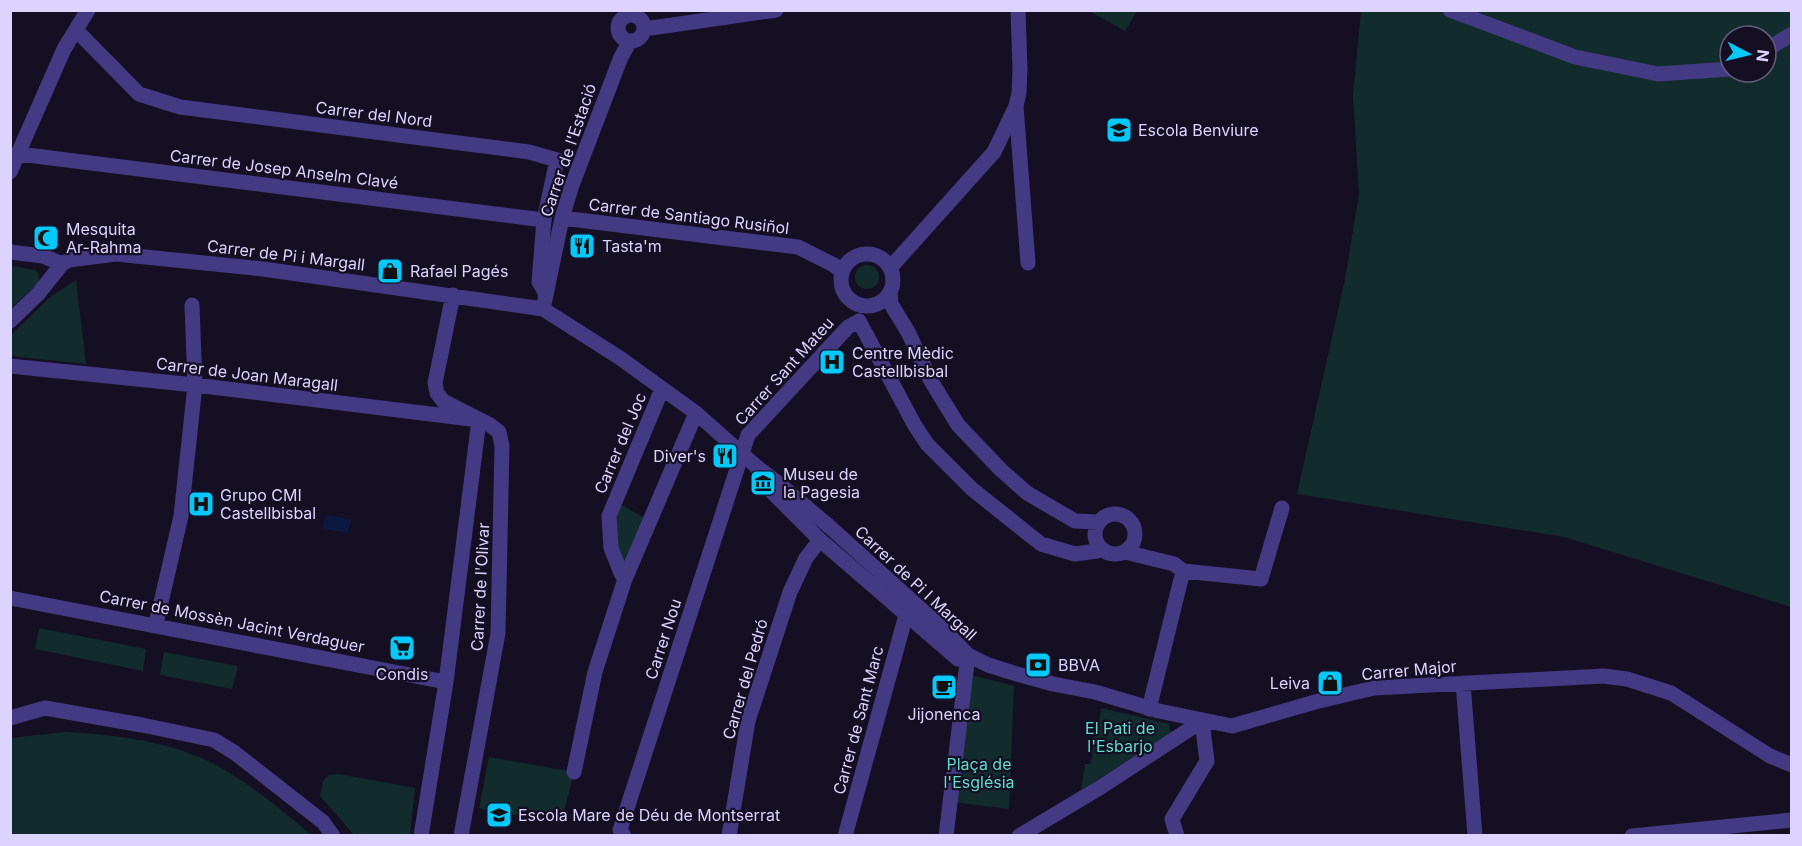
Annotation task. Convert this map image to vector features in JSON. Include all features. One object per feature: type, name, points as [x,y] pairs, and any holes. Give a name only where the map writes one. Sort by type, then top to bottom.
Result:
[{"type":"street","points":[[10,172],[64,49],[88,10]]},
{"type":"street","points":[[644,29],[776,10]]},
{"type":"street","points":[[1018,10],[1020,69],[1016,106],[1028,263]]},
{"type":"street","points":[[1450,10],[1575,57],[1658,74],[1718,70]]},
{"type":"street","points":[[631,13],[641,20],[644,29],[640,39],[630,41],[622,39],[618,28],[622,19],[631,13]]},
{"type":"street","name":"Carrer del Nord","points":[[77,31],[140,94],[180,107],[529,152],[557,160],[544,220],[539,282],[545,302]]},
{"type":"street","points":[[1778,42],[1791,34]]},
{"type":"street","name":"Carrer de l'Estació","points":[[545,302],[562,218],[584,153],[621,57],[630,41]]},
{"type":"street","points":[[891,268],[994,152],[1016,106]]},
{"type":"street","name":"Carrer de Josep Anselm Clavé","points":[[19,154],[544,220]]},
{"type":"street","name":"Carrer de Santiago Rusiñol","points":[[562,218],[798,247],[834,265],[842,272]]},
{"type":"street","points":[[10,252],[43,256],[62,264],[38,294],[10,321]]},
{"type":"street","name":"Carrer de Pi i Margall","points":[[62,264],[80,257],[116,254],[263,269],[453,295],[545,302]]},
{"type":"street","points":[[861,254],[878,256],[891,268],[893,284],[890,292],[880,302],[866,306],[859,304],[846,295],[842,288],[842,272],[846,264],[861,254]]},
{"type":"street","points":[[890,292],[891,304],[908,332],[931,381],[958,424],[1001,470],[1028,493],[1075,521],[1099,522]]},
{"type":"street","name":"Carrer de l'Olivar","points":[[453,295],[435,383],[437,393],[443,401],[499,432],[502,446],[500,607],[495,656],[461,836]]},
{"type":"street","name":"Carrer de Pi I Margall","points":[[545,302],[696,413],[831,528],[942,628],[968,655],[958,659],[820,540],[766,486],[757,467]]},
{"type":"street","points":[[156,624],[181,516],[195,385],[192,305]]},
{"type":"street","points":[[866,306],[859,321],[927,444],[972,489],[1041,544],[1075,554],[1097,551],[1100,548]]},
{"type":"street","name":"Carrer Sant Mateu","points":[[741,452],[748,435],[848,327],[859,321]]},
{"type":"street","name":"Carrer de Joan Maragall","points":[[10,366],[195,385],[479,420]]},
{"type":"street","name":"Carrer del Joc","points":[[625,579],[611,548],[609,516],[662,389]]},
{"type":"street","points":[[574,772],[596,672],[625,579],[696,413]]},
{"type":"street","name":"Carrer de l'Olivar","points":[[421,836],[446,682],[479,420]]},
{"type":"street","name":"Carrer Nou","points":[[624,836],[620,830],[741,452]]},
{"type":"street","points":[[1125,552],[1134,540],[1135,531],[1131,522],[1124,516],[1114,514],[1104,517],[1095,531],[1100,548],[1108,554],[1125,552],[1174,564],[1183,571],[1261,579],[1282,508]]},
{"type":"street","name":"Carrer del Pedró","points":[[729,836],[748,721],[790,592],[806,558],[820,540]]},
{"type":"street","points":[[1149,709],[1183,571]]},
{"type":"street","name":"Carrer de Mossèn Jacint Verdaguer","points":[[10,598],[156,624],[446,682]]},
{"type":"street","name":"Carrer de Sant Marc","points":[[844,836],[906,615]]},
{"type":"street","points":[[946,836],[968,655]]},
{"type":"street","name":"Carrer Major","points":[[968,655],[988,665],[1053,684],[1095,692],[1149,709],[1232,726],[1374,688],[1603,676],[1627,679],[1671,693],[1770,756],[1791,765]]},
{"type":"street","points":[[1463,683],[1475,836]]},
{"type":"street","points":[[10,718],[45,708],[214,740],[235,753],[323,822],[333,836]]},
{"type":"street","points":[[1018,836],[1101,787],[1202,721],[1207,761],[1172,819],[1177,836]]},
{"type":"street","points":[[1632,836],[1791,820]]},
{"type":"green space","points":[[1089,11],[1137,11],[1125,31]]},
{"type":"green space","points":[[1361,11],[1791,11],[1791,607],[1564,537],[1297,494],[1345,279],[1359,194],[1353,96]]},
{"type":"green space","points":[[867,265],[872,266],[878,272],[878,282],[872,288],[867,289],[862,288],[856,282],[855,277],[856,272],[862,266]]},
{"type":"green space","points":[[11,266],[35,270],[39,274],[38,283],[11,308]]},
{"type":"green space","points":[[76,280],[86,364],[11,356],[11,335],[49,298]]},
{"type":"green space","points":[[619,503],[644,518],[624,571],[615,546],[613,529],[615,512]]},
{"type":"green space","points":[[39,628],[146,649],[143,671],[35,649]]},
{"type":"green space","points":[[164,652],[238,666],[232,689],[160,675]]},
{"type":"green space","name":"Plaça de l'Església","points":[[959,672],[1014,686],[1009,809],[945,801]]},
{"type":"green space","name":"El Pati de l'Esbarjo","points":[[1101,708],[1169,724],[1171,733],[1081,790],[1085,764],[1091,764],[1095,730],[1099,725]]},
{"type":"green space","points":[[65,732],[143,741],[200,757],[242,781],[311,835],[11,835],[11,738]]},
{"type":"green space","points":[[489,757],[574,772],[561,823],[479,808]]},
{"type":"green space","points":[[339,774],[415,788],[410,835],[354,835],[320,796],[323,781],[329,775]]},
{"type":"water","points":[[325,514],[351,520],[348,533],[323,529]]},
{"type":"place","name":"Escola Benviure","points":[[1119,130]]},
{"type":"place","name":"Mesquita Ar-Rahma","points":[[46,238]]},
{"type":"place","name":"Tasta'm","points":[[582,246]]},
{"type":"place","name":"Rafael Pagés","points":[[390,271]]},
{"type":"place","name":"Centre Mèdic Castellbisbal","points":[[832,362]]},
{"type":"place","name":"Diver's","points":[[725,456]]},
{"type":"place","name":"Museu de la Pagesia","points":[[763,483]]},
{"type":"place","name":"Grupo CMI Castellbisbal","points":[[201,504]]},
{"type":"place","name":"Condis","points":[[402,648]]},
{"type":"place","name":"BBVA","points":[[1038,665]]},
{"type":"place","name":"Leiva","points":[[1330,683]]},
{"type":"place","name":"Jijonenca","points":[[944,687]]},
{"type":"place","name":"Escola Mare de Déu de Montserrat","points":[[499,815]]}]
